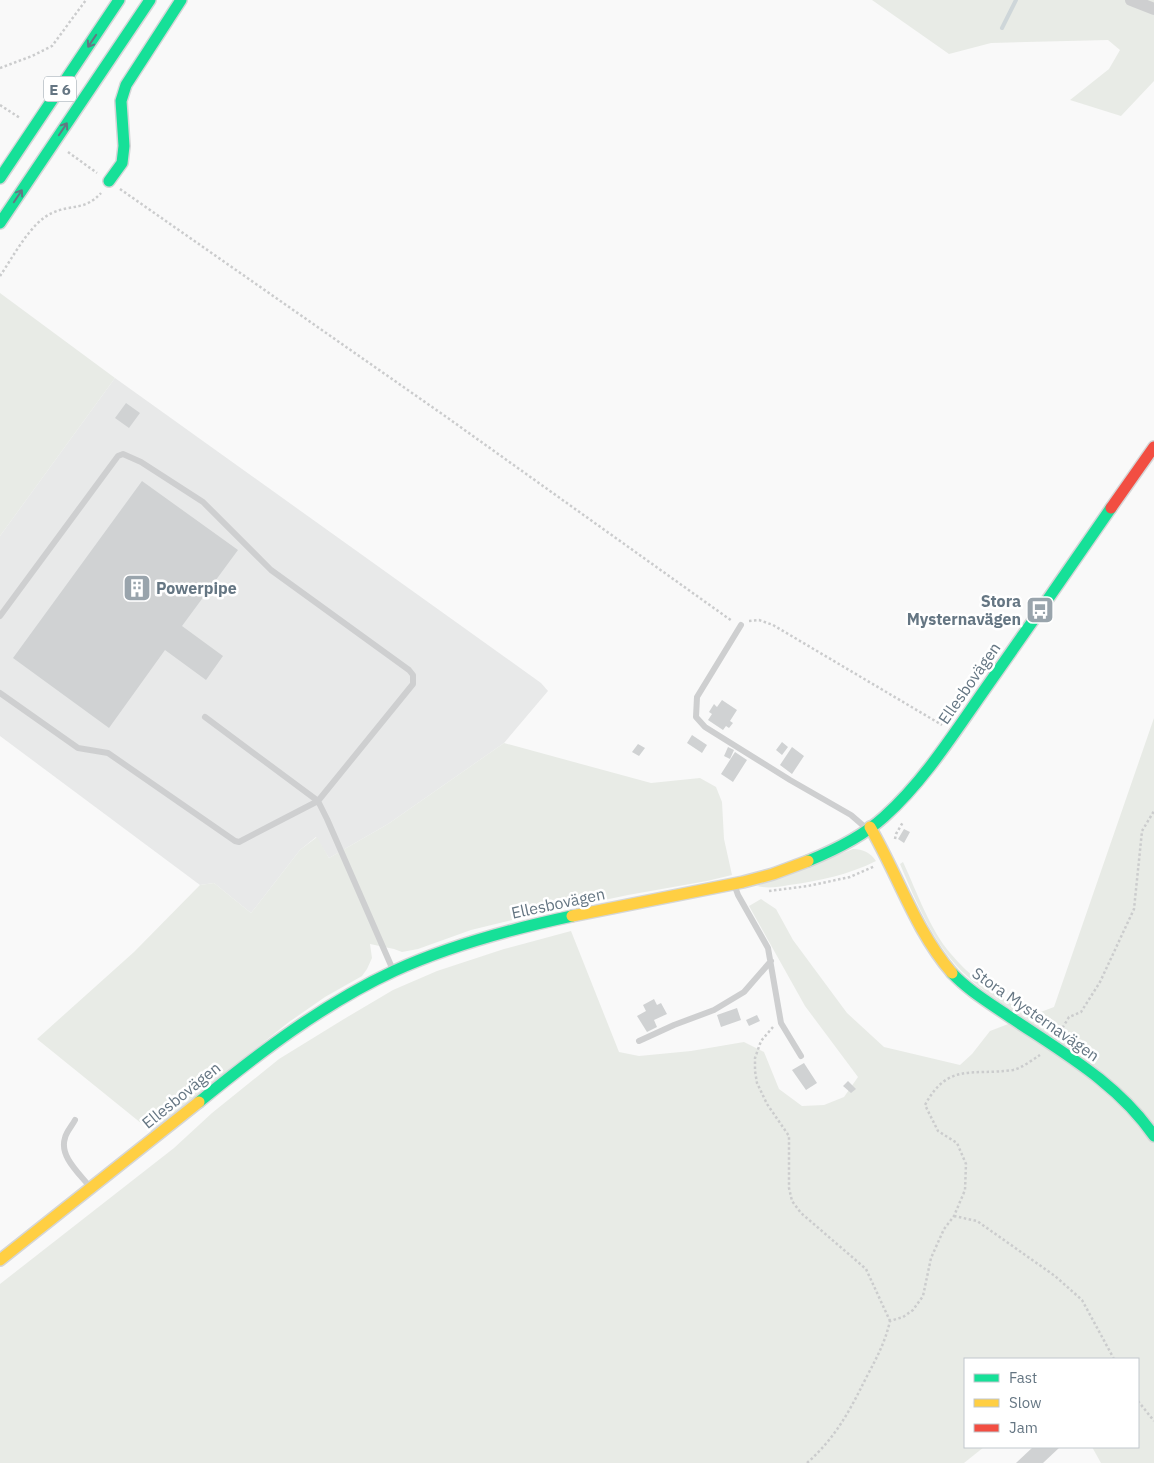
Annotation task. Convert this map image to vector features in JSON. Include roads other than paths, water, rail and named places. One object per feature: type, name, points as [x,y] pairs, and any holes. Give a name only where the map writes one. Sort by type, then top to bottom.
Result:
[{"type":"main road","name":"E 6","points":[[0,178],[119,0]]},
{"type":"main road","name":"E 6","points":[[0,223],[150,0]]},
{"type":"main road","points":[[109,181],[122,163],[124,146],[121,101],[126,84],[181,0]]},
{"type":"main road","name":"Ellesbovägen","points":[[0,1260],[249,1062],[296,1027],[345,996],[448,948],[502,932],[589,912],[765,877],[828,854],[869,829],[896,806],[954,733],[1154,447]]},
{"type":"main road","name":"Stora Mysternavägen","points":[[869,829],[889,860],[922,930],[945,965],[968,987],[1102,1081],[1124,1099],[1154,1136]]},
{"type":"street","points":[[1131,0],[1154,9]]},
{"type":"lane","points":[[0,616],[118,456],[123,454],[141,462],[203,502],[271,570],[409,670],[413,675],[413,684],[318,801],[243,841],[235,841],[108,753],[78,748],[0,693]]},
{"type":"lane","points":[[740,625],[697,697],[696,717],[714,733],[851,815],[869,829]]},
{"type":"lane","points":[[205,717],[318,801],[394,972]]},
{"type":"lane","points":[[734,883],[738,895],[763,938],[771,961],[781,1021],[801,1056]]},
{"type":"lane","points":[[639,1040],[722,1005],[744,992],[771,961]]},
{"type":"lane","points":[[76,1120],[65,1137],[63,1149],[90,1188]]},
{"type":"waterway","points":[[1002,28],[1016,0]]},
{"type":"place","name":"Powerpipe","points":[[137,588]]},
{"type":"place","name":"Stora Mysternavägen","points":[[1040,610]]}]
